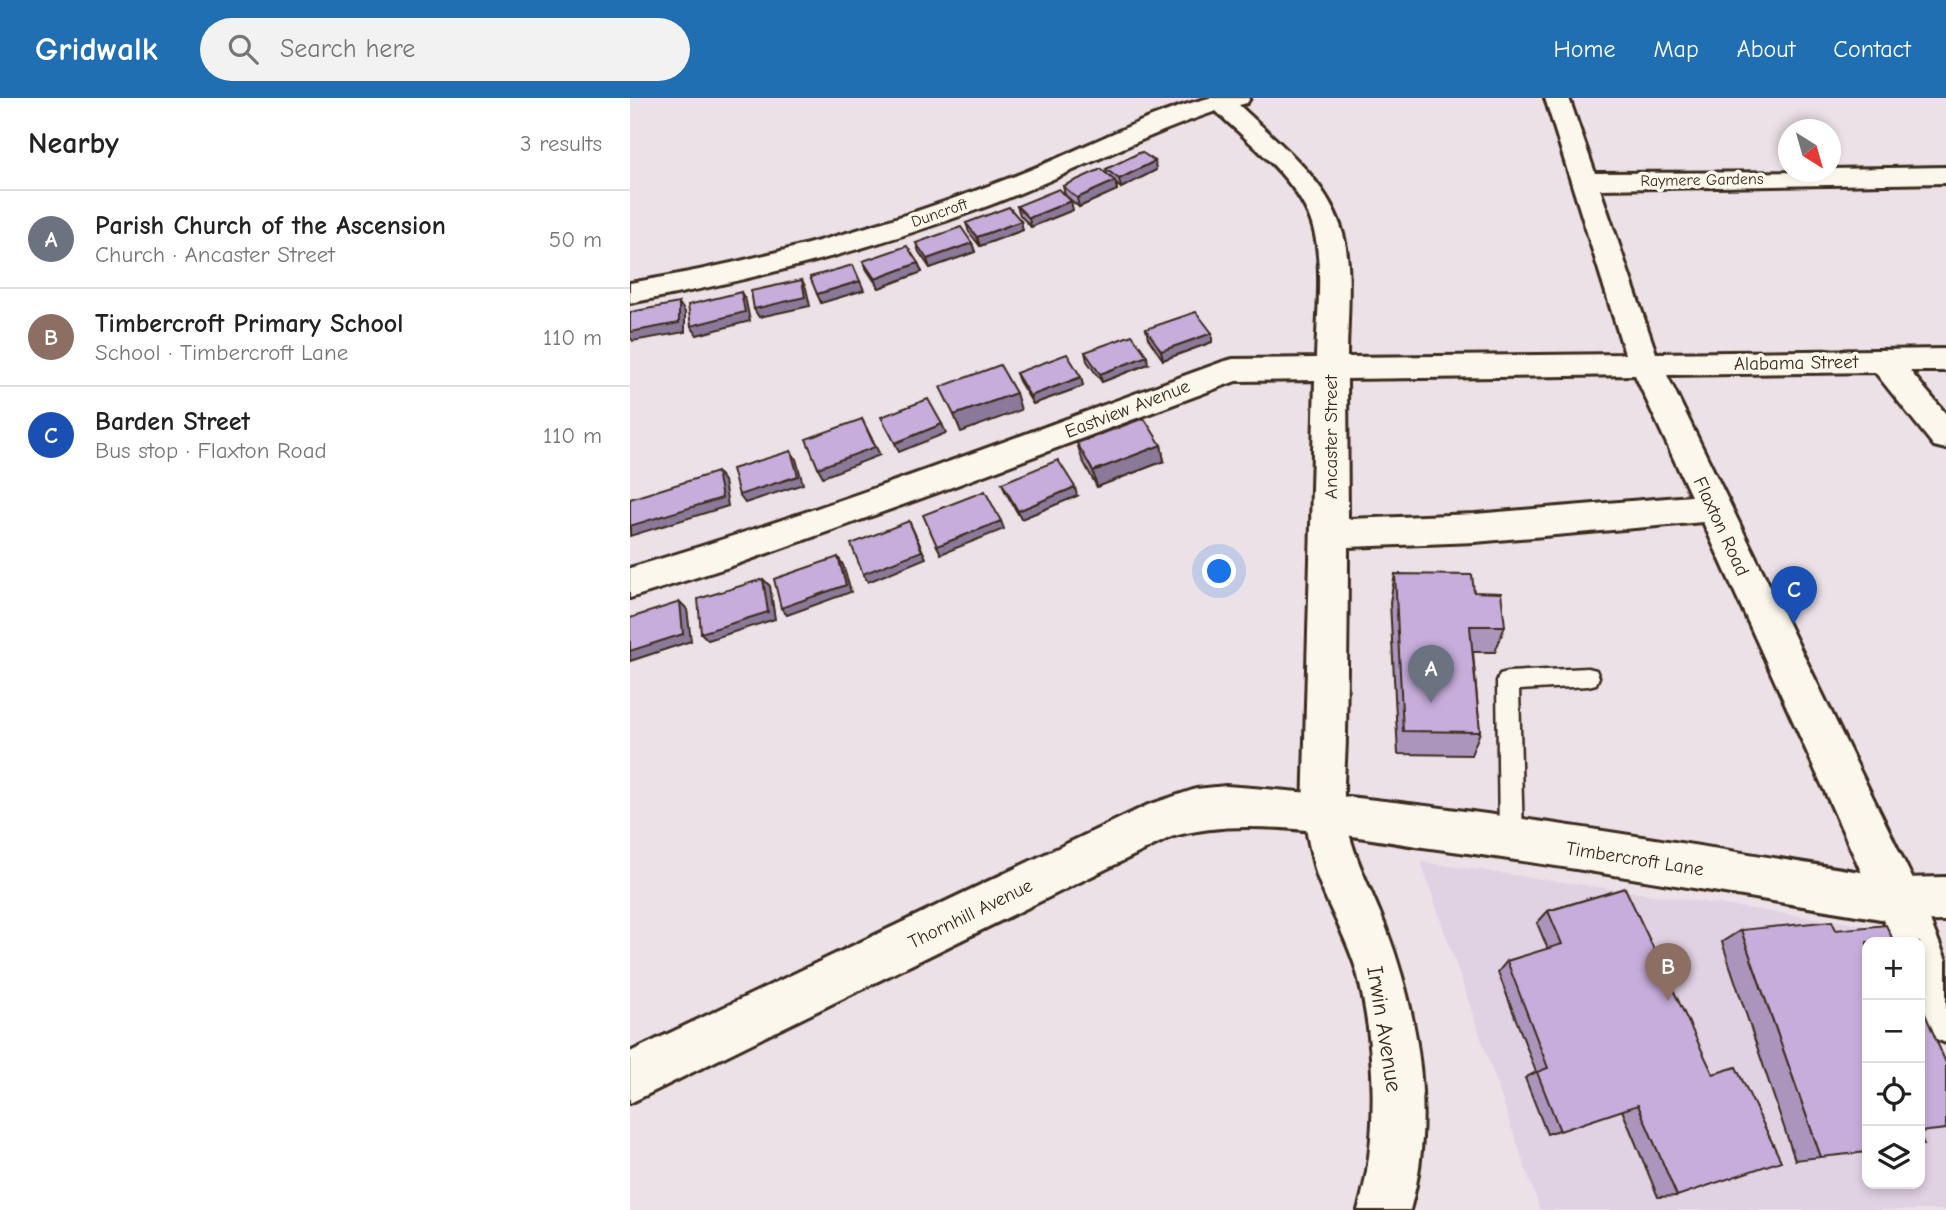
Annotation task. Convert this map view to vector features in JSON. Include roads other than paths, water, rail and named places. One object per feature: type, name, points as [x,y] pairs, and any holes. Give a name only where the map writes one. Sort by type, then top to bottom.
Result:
[{"type":"street","name":"Flaxton Road","points":[[1557,98],[1647,364],[1914,937]]},
{"type":"street","name":"Duncroft","points":[[630,293],[681,285],[774,263],[912,222],[1027,181],[1154,124],[1229,100]]},
{"type":"street","name":"Ancaster Street","points":[[1229,100],[1314,199],[1329,232],[1332,268],[1330,534],[1324,814]]},
{"type":"street","name":"Raymere Gardens","points":[[1584,181],[1946,175]]},
{"type":"street","name":"Alabama Street","points":[[1647,364],[1946,360]]},
{"type":"street","points":[[1884,361],[1946,437]]},
{"type":"street","name":"Eastview Avenue","points":[[630,583],[716,557],[921,485],[1207,377],[1233,370],[1647,364]]},
{"type":"street","points":[[1330,534],[1475,528],[1714,508]]},
{"type":"street","name":"Thornhill Avenue","points":[[630,1078],[1163,819],[1196,809],[1226,806],[1324,814]]},
{"type":"street","name":"Timbercroft Lane","points":[[1324,814],[1511,838],[1899,900],[1946,899]]},
{"type":"street","name":"Irwin Avenue","points":[[1324,814],[1339,875],[1361,921],[1381,976],[1391,1040],[1398,1118],[1392,1183],[1384,1210]]},
{"type":"street","points":[[1925,966],[1946,1019]]},
{"type":"lane","points":[[1511,838],[1508,681],[1587,677]]},
{"type":"place","name":"Barden Street","points":[[1794,624]]},
{"type":"place","name":"Parish Church of the Ascension","points":[[1431,703]]},
{"type":"place","name":"Timbercroft Primary School","points":[[1668,1001]]}]
